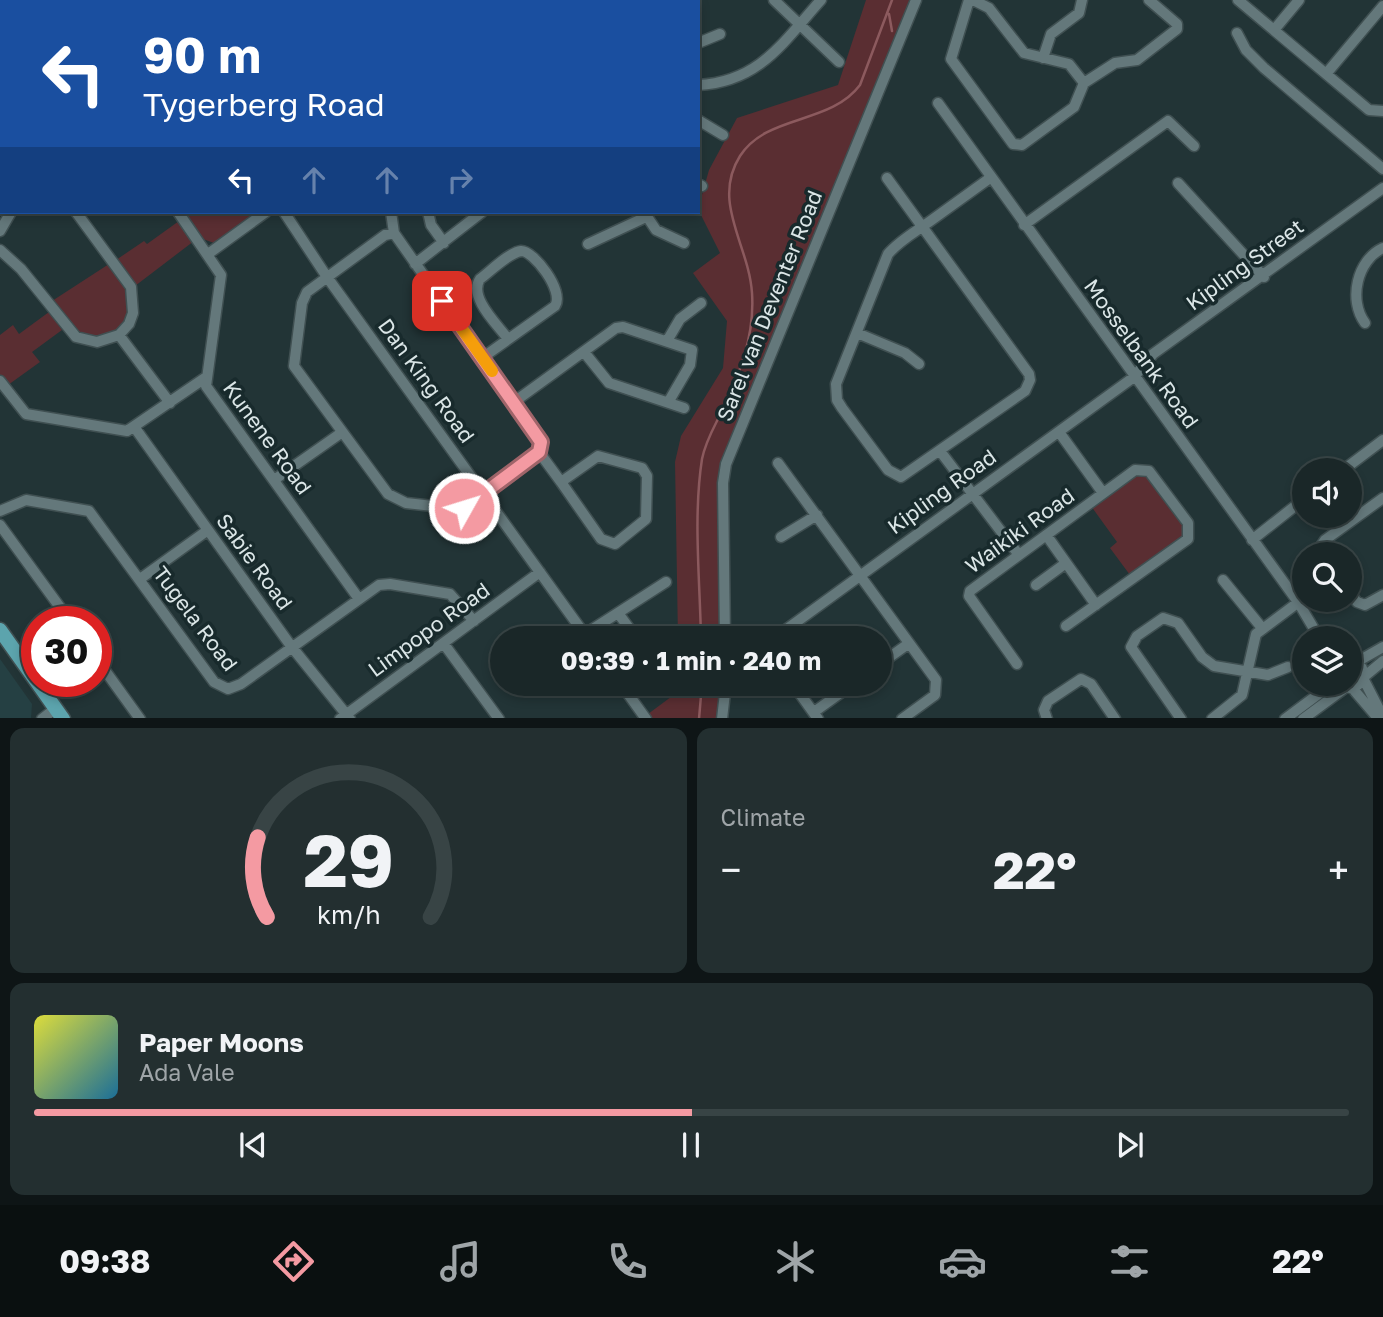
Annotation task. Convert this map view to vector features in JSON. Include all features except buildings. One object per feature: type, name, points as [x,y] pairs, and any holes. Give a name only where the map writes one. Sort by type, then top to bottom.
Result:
[{"type":"main road","points":[[0,630],[60,713]]},
{"type":"street","points":[[774,0],[839,62]]},
{"type":"street","points":[[700,85],[764,64],[821,0]]},
{"type":"street","name":"Sarel van Deventer Road","points":[[725,626],[723,482],[726,464],[916,0]]},
{"type":"street","points":[[1084,83],[1071,65],[1021,51],[989,8],[971,0],[951,59],[1013,144],[1021,145],[1074,107],[1084,83],[1115,63],[1137,60],[1177,29],[1177,24],[1149,0]]},
{"type":"street","points":[[1043,58],[1049,36],[1079,13],[1082,0]]},
{"type":"street","points":[[1238,0],[1369,110],[1381,112]]},
{"type":"street","points":[[1274,30],[1299,0]]},
{"type":"street","points":[[1326,74],[1383,6]]},
{"type":"street","points":[[1237,33],[1246,50],[1264,68],[1383,169]]},
{"type":"street","points":[[700,42],[720,34]]},
{"type":"street","name":"Mosselbank Road","points":[[937,103],[1252,540],[1292,589]]},
{"type":"street","points":[[700,121],[723,135]]},
{"type":"street","points":[[1024,225],[1168,121],[1194,146]]},
{"type":"street","points":[[887,178],[922,227],[1030,380],[1025,391],[907,476],[898,477],[888,470],[842,408],[837,400],[836,384],[888,254],[922,227],[990,178]]},
{"type":"street","points":[[1178,183],[1264,276]]},
{"type":"street","name":"Kipling Street","points":[[1133,377],[1153,354],[1383,188]]},
{"type":"street","points":[[0,231],[11,214]]},
{"type":"street","points":[[0,250],[21,269],[76,337],[96,342],[119,335],[129,324],[133,313],[131,287],[77,214]]},
{"type":"street","name":"Kunene Road","points":[[179,214],[218,267],[221,279],[205,377],[206,386],[359,598]]},
{"type":"street","points":[[208,254],[263,214]]},
{"type":"street","name":"Dan King Road","points":[[285,214],[327,277],[579,626]]},
{"type":"street","points":[[391,214],[394,233],[540,439],[539,452],[601,539],[608,544],[616,543],[646,519],[647,476],[642,468],[598,456],[561,482]]},
{"type":"street","points":[[428,214],[430,225],[444,243]]},
{"type":"street","points":[[415,264],[480,214]]},
{"type":"street","points":[[588,244],[645,214],[656,230],[684,243]]},
{"type":"street","points":[[394,233],[385,235],[310,289],[303,299],[295,366],[381,488],[396,500],[456,510],[468,506],[539,452]]},
{"type":"street","points":[[1365,323],[1357,311],[1354,293],[1371,257],[1383,248]]},
{"type":"street","points":[[482,358],[555,306],[559,297],[557,289],[533,256],[525,251],[517,252],[480,279],[476,285],[478,297],[508,339]]},
{"type":"street","points":[[667,341],[676,323],[701,303]]},
{"type":"street","points":[[514,402],[619,327],[686,346],[693,354],[669,401]]},
{"type":"street","points":[[857,333],[905,352],[919,364]]},
{"type":"street","points":[[119,335],[170,403]]},
{"type":"street","points":[[584,352],[609,383],[684,408]]},
{"type":"street","points":[[1,387],[22,411],[29,415],[123,431],[135,428],[205,377]]},
{"type":"street","name":"Kipling Road","points":[[790,626],[1133,377]]},
{"type":"street","name":"Sabie Road","points":[[135,428],[291,646],[346,717]]},
{"type":"street","name":"Waikiki Road","points":[[1017,664],[970,596],[971,589],[1103,494],[1059,432]]},
{"type":"street","points":[[274,480],[341,433]]},
{"type":"street","points":[[1359,458],[1383,440]]},
{"type":"street","points":[[940,451],[1019,555]]},
{"type":"street","points":[[778,463],[936,680],[934,695],[903,718]]},
{"type":"street","points":[[1066,626],[1184,543],[1190,532],[1181,513],[1152,474],[1144,469],[1135,470],[1103,494]]},
{"type":"street","points":[[1324,542],[1383,498]]},
{"type":"street","name":"Tugela Road","points":[[0,510],[26,500],[83,508],[101,524],[214,682],[223,688],[231,689],[241,684],[359,598],[386,584],[450,594],[474,621]]},
{"type":"street","points":[[1252,540],[1292,508]]},
{"type":"street","points":[[780,537],[817,514]]},
{"type":"street","points":[[0,526],[58,606]]},
{"type":"street","points":[[140,579],[208,530]]},
{"type":"street","points":[[1047,536],[1097,605]]},
{"type":"street","points":[[1036,584],[1066,563]]},
{"type":"street","name":"Limpopo Road","points":[[346,717],[540,572]]},
{"type":"street","points":[[1223,580],[1262,628]]},
{"type":"street","points":[[599,626],[666,582]]},
{"type":"street","points":[[1362,604],[1365,605],[1383,595]]},
{"type":"street","points":[[1213,718],[1242,695],[1253,639],[1262,628],[1292,606]]},
{"type":"street","points":[[618,612],[627,626]]},
{"type":"street","name":"Mosselbank Road","points":[[1307,612],[1314,626]]},
{"type":"street","points":[[1180,718],[1132,652],[1137,636],[1163,618],[1171,618],[1209,663],[1275,674],[1288,667]]},
{"type":"street","points":[[444,643],[498,718]]},
{"type":"street","points":[[892,655],[908,644]]},
{"type":"street","points":[[1362,658],[1383,647]]},
{"type":"street","points":[[1364,678],[1383,660]]},
{"type":"street","points":[[1362,676],[1381,718]]},
{"type":"street","points":[[1047,718],[1044,710],[1048,701],[1081,679],[1091,684],[1114,718]]},
{"type":"street","points":[[112,680],[139,718]]},
{"type":"street","points":[[630,696],[645,718]]},
{"type":"street","points":[[722,718],[725,696]]},
{"type":"street","points":[[802,696],[816,715],[839,696]]},
{"type":"street","points":[[1286,718],[1316,696]]},
{"type":"street","points":[[1304,718],[1334,696]]},
{"type":"street","points":[[1356,696],[1381,718]]},
{"type":"shaded area","points":[[866,0],[911,0],[722,462],[718,483],[721,626],[678,626],[675,462],[681,436],[723,368],[727,321],[693,273],[720,253],[700,213],[700,202],[709,170],[737,118],[838,85]]},
{"type":"shaded area","points":[[185,214],[256,214],[214,243],[203,239]]},
{"type":"shaded area","points":[[179,221],[194,241],[135,286],[116,260],[144,241],[147,244]]},
{"type":"shaded area","points":[[109,264],[128,296],[127,317],[116,330],[108,334],[91,338],[83,336],[72,328],[52,301]]},
{"type":"shaded area","points":[[49,312],[62,330],[32,352],[40,362],[8,385],[0,375],[0,335],[13,325],[19,334]]},
{"type":"shaded area","points":[[1140,473],[1148,477],[1185,527],[1185,537],[1130,575],[1110,548],[1117,542],[1091,506]]},
{"type":"shaded area","points":[[0,659],[21,689],[21,697],[27,697],[32,704],[31,718],[0,718]]},
{"type":"shaded area","points":[[672,696],[720,696],[717,718],[651,718],[648,714]]},
{"type":"waterway","points":[[701,626],[697,526],[702,459],[739,371],[751,325],[752,293],[749,275],[730,207],[732,173],[740,156],[766,133],[832,107],[847,98],[860,85],[892,0]]},
{"type":"waterway","points":[[889,14],[892,31]]},
{"type":"waterway","points":[[699,718],[701,696]]},
{"type":"slow traffic","points":[[460,326],[492,371]]},
{"type":"route","points":[[442,301],[541,442],[539,452],[464,508]]}]
